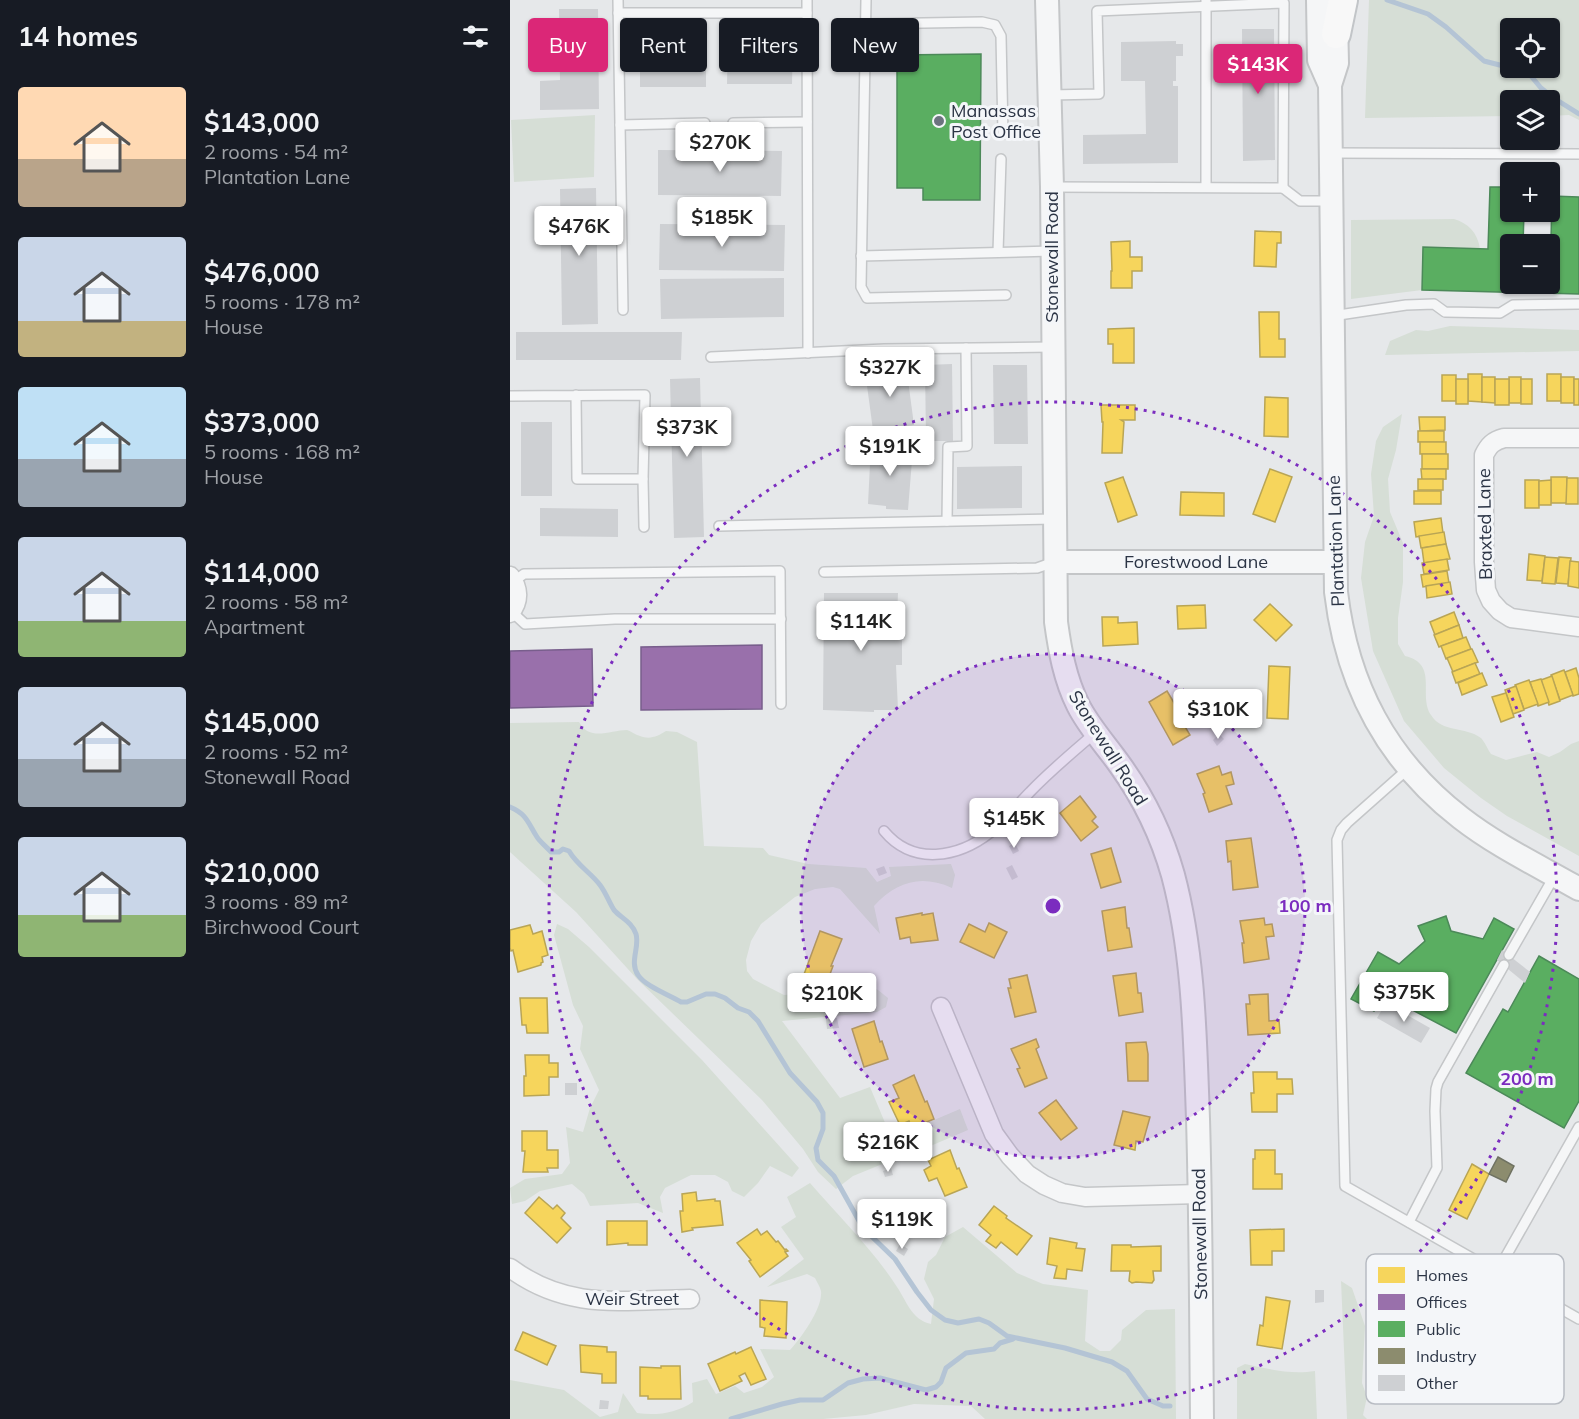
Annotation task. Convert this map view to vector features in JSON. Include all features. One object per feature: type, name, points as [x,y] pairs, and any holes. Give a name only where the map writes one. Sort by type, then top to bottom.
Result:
[{"type":"main road","points":[[1336,34],[1343,0]]},
{"type":"street","name":"Stonewall Road","points":[[1047,0],[1052,187],[1056,622],[1067,679],[1075,697],[1095,733],[1120,765],[1141,798],[1173,875],[1190,971],[1195,1031],[1200,1194],[1202,1419]]},
{"type":"street","name":"Plantation Lane","points":[[1318,0],[1319,60],[1330,85]]},
{"type":"street","name":"Plantation Lane","points":[[1335,0],[1337,63],[1330,85],[1335,562],[1339,620],[1348,656],[1373,718],[1408,768],[1423,785],[1461,818],[1488,837],[1579,889]]},
{"type":"street","name":"Braxted Lane","points":[[1579,438],[1504,438],[1488,447],[1484,456],[1484,550],[1486,590],[1491,602],[1500,611],[1521,621],[1579,627]]},
{"type":"street","name":"Forestwood Lane","points":[[1056,561],[1335,562]]},
{"type":"street","points":[[511,613],[518,597],[512,578]]},
{"type":"street","points":[[942,1007],[994,1134],[1027,1174],[1062,1193],[1085,1197],[1200,1194]]},
{"type":"street","name":"Weir Street","points":[[510,1268],[545,1289],[574,1298],[690,1299]]},
{"type":"lane","points":[[618,0],[623,310]]},
{"type":"lane","points":[[807,0],[808,353]]},
{"type":"lane","points":[[866,0],[866,18]]},
{"type":"lane","points":[[1206,3],[1206,187]]},
{"type":"lane","points":[[1050,95],[1099,94],[1097,11],[1206,3],[1284,3],[1283,188]]},
{"type":"lane","points":[[618,13],[807,13]]},
{"type":"lane","points":[[919,23],[982,22],[995,25],[1001,36],[1003,134],[1051,132]]},
{"type":"lane","points":[[865,72],[861,287],[867,298],[1006,295]]},
{"type":"lane","points":[[733,123],[807,122]]},
{"type":"lane","points":[[620,125],[705,123]]},
{"type":"lane","points":[[1330,153],[1579,154]]},
{"type":"lane","points":[[998,252],[1001,159]]},
{"type":"lane","points":[[1052,187],[1283,188],[1300,201],[1331,201]]},
{"type":"lane","points":[[861,255],[1052,251]]},
{"type":"lane","points":[[1332,316],[1406,305],[1434,304],[1445,312],[1500,313],[1513,305],[1579,304]]},
{"type":"lane","points":[[711,357],[1053,347]]},
{"type":"lane","points":[[947,521],[948,447],[967,446],[966,348]]},
{"type":"lane","points":[[510,396],[645,394],[644,527]]},
{"type":"lane","points":[[576,395],[577,479],[643,479]]},
{"type":"lane","points":[[719,526],[1056,519]]},
{"type":"lane","points":[[824,573],[1037,568],[1056,561]]},
{"type":"lane","points":[[512,578],[524,574],[780,572],[781,704]]},
{"type":"lane","points":[[511,613],[525,624],[615,619],[781,619]]},
{"type":"lane","points":[[884,831],[897,844],[911,852],[927,855],[955,852],[990,834],[1030,792],[1095,733]]},
{"type":"lane","points":[[1408,768],[1347,822],[1337,840],[1345,1186],[1465,1254]]},
{"type":"lane","points":[[1509,956],[1555,875]]},
{"type":"lane","points":[[1409,1222],[1437,1168],[1436,1089],[1504,965]]},
{"type":"lane","points":[[1507,1254],[1579,1127]]},
{"type":"lane","points":[[1564,1310],[1579,1319]]},
{"type":"shaded area","points":[[1369,0],[1579,0],[1579,120],[1569,115],[1560,115],[1560,90],[1500,90],[1500,116],[1365,118]]},
{"type":"shaded area","points":[[595,115],[594,177],[514,182],[511,120]]},
{"type":"shaded area","points":[[1454,219],[1464,223],[1472,230],[1480,249],[1423,248],[1422,290],[1351,299],[1351,220]]},
{"type":"shaded area","points":[[1450,326],[1579,330],[1579,351],[1385,355],[1390,341],[1416,330],[1428,331]]},
{"type":"shaded area","points":[[1402,414],[1388,479],[1390,512],[1403,543],[1403,582],[1398,618],[1398,644],[1405,656],[1422,666],[1425,673],[1428,707],[1436,721],[1447,727],[1475,734],[1481,738],[1491,754],[1506,760],[1537,752],[1549,757],[1579,741],[1579,856],[1507,816],[1444,768],[1404,721],[1373,651],[1361,578],[1365,542],[1374,516],[1371,474],[1376,441],[1383,427]]},
{"type":"shaded area","points":[[579,722],[589,732],[627,730],[647,738],[666,731],[677,732],[697,742],[704,846],[763,848],[769,855],[808,864],[866,868],[877,882],[891,876],[889,867],[951,864],[955,875],[952,888],[919,881],[900,886],[882,898],[874,906],[880,934],[840,889],[833,887],[815,889],[795,897],[761,924],[751,941],[746,960],[747,971],[753,979],[784,995],[823,992],[861,982],[888,998],[886,1007],[877,1012],[782,1021],[840,1098],[870,1087],[891,1137],[898,1140],[902,1156],[853,1176],[836,1189],[818,1172],[803,1149],[762,1100],[637,979],[576,912],[510,852],[510,723]]},
{"type":"shaded area","points":[[557,924],[568,929],[589,947],[702,1060],[799,1168],[792,1177],[770,1166],[744,1197],[732,1191],[728,1182],[715,1175],[691,1175],[665,1188],[660,1197],[663,1213],[638,1203],[590,1206],[584,1194],[572,1184],[540,1191],[525,1201],[512,1204],[510,1188],[525,1179],[562,1174],[570,1163],[566,1127],[583,1132],[590,1108],[599,1090],[580,1049],[583,1026],[573,1005],[554,935]]},
{"type":"shaded area","points":[[960,1109],[968,1130],[921,1150],[913,1129]]},
{"type":"shaded area","points":[[810,1183],[876,1258],[914,1314],[924,1322],[931,1324],[934,1299],[924,1279],[928,1262],[936,1255],[945,1237],[963,1227],[1017,1273],[1043,1284],[1088,1290],[1085,1341],[1100,1351],[1110,1351],[1121,1340],[1122,1330],[1146,1310],[1175,1309],[1176,1419],[985,1419],[971,1406],[914,1404],[866,1415],[823,1419],[510,1419],[510,1380],[564,1390],[600,1417],[618,1412],[623,1393],[637,1413],[652,1414],[666,1413],[687,1406],[693,1402],[692,1383],[707,1379],[716,1394],[735,1386],[744,1393],[762,1387],[774,1377],[760,1349],[790,1350],[810,1322],[821,1298],[821,1291],[815,1278],[807,1274],[767,1287],[804,1259],[781,1227],[796,1217],[787,1197]]},
{"type":"shaded area","points":[[1341,1281],[1352,1288],[1365,1326],[1362,1383],[1366,1394],[1363,1415],[1367,1419],[1347,1419]]},
{"type":"shaded area","points":[[1245,1364],[1289,1372],[1315,1371],[1317,1419],[1237,1419],[1237,1368]]},
{"type":"building: Homes","points":[[1255,231],[1281,232],[1281,243],[1277,243],[1276,267],[1254,266]]},
{"type":"building: Homes","points":[[1130,241],[1130,257],[1142,257],[1142,271],[1132,271],[1132,288],[1111,288],[1111,242]]},
{"type":"building: Homes","points":[[1259,312],[1279,312],[1279,339],[1285,339],[1285,357],[1260,357]]},
{"type":"building: Homes","points":[[1134,328],[1134,363],[1113,363],[1113,344],[1108,344],[1108,329]]},
{"type":"building: Homes","points":[[1468,374],[1482,374],[1482,402],[1468,401]]},
{"type":"building: Homes","points":[[1547,374],[1561,374],[1561,401],[1547,401]]},
{"type":"building: Homes","points":[[1442,375],[1456,375],[1456,401],[1442,401]]},
{"type":"building: Homes","points":[[1482,377],[1495,377],[1495,403],[1482,402]]},
{"type":"building: Homes","points":[[1509,377],[1521,377],[1521,403],[1509,403]]},
{"type":"building: Homes","points":[[1561,377],[1574,377],[1574,403],[1561,403]]},
{"type":"building: Homes","points":[[1456,379],[1468,379],[1468,404],[1456,404]]},
{"type":"building: Homes","points":[[1495,379],[1509,379],[1509,405],[1495,405]]},
{"type":"building: Homes","points":[[1521,379],[1532,379],[1532,404],[1521,404]]},
{"type":"building: Homes","points":[[1574,379],[1579,379],[1579,405],[1574,405]]},
{"type":"building: Homes","points":[[1265,397],[1288,398],[1288,437],[1264,436]]},
{"type":"building: Homes","points":[[1101,405],[1135,405],[1135,420],[1121,420],[1124,422],[1122,453],[1102,453]]},
{"type":"building: Homes","points":[[1419,417],[1445,417],[1445,430],[1420,431]]},
{"type":"building: Homes","points":[[1418,431],[1444,431],[1444,442],[1418,442]]},
{"type":"building: Homes","points":[[1420,442],[1446,442],[1446,454],[1420,454]]},
{"type":"building: Homes","points":[[1422,454],[1448,454],[1448,469],[1422,469]]},
{"type":"building: Homes","points":[[1270,469],[1292,477],[1275,522],[1253,514]]},
{"type":"building: Homes","points":[[1421,469],[1446,469],[1446,479],[1422,480]]},
{"type":"building: Homes","points":[[1123,477],[1137,515],[1118,522],[1105,483]]},
{"type":"building: Homes","points":[[1551,477],[1567,477],[1567,503],[1551,503]]},
{"type":"building: Homes","points":[[1567,478],[1578,478],[1578,504],[1566,504]]},
{"type":"building: Homes","points":[[1418,479],[1443,479],[1443,490],[1418,490]]},
{"type":"building: Homes","points":[[1525,480],[1539,480],[1539,508],[1525,508]]},
{"type":"building: Homes","points":[[1551,480],[1551,505],[1539,505],[1539,481]]},
{"type":"building: Homes","points":[[1414,491],[1441,491],[1441,504],[1414,504]]},
{"type":"building: Homes","points":[[1181,492],[1224,493],[1224,516],[1180,515]]},
{"type":"building: Homes","points":[[1441,518],[1443,533],[1416,537],[1414,522]]},
{"type":"building: Homes","points":[[1444,532],[1446,544],[1421,548],[1419,536]]},
{"type":"building: Homes","points":[[1446,544],[1450,559],[1424,563],[1422,548]]},
{"type":"building: Homes","points":[[1529,554],[1545,556],[1542,581],[1527,580]]},
{"type":"building: Homes","points":[[1545,557],[1558,558],[1555,584],[1542,583]]},
{"type":"building: Homes","points":[[1559,557],[1571,558],[1568,584],[1556,583]]},
{"type":"building: Homes","points":[[1447,559],[1449,570],[1424,574],[1422,563]]},
{"type":"building: Homes","points":[[1570,561],[1579,562],[1579,588],[1568,586]]},
{"type":"building: Homes","points":[[1447,571],[1449,583],[1423,587],[1421,575]]},
{"type":"building: Homes","points":[[1450,582],[1452,594],[1427,598],[1426,586]]},
{"type":"building: Homes","points":[[1270,604],[1292,625],[1276,641],[1254,620]]},
{"type":"building: Homes","points":[[1205,605],[1206,628],[1178,629],[1177,606]]},
{"type":"building: Homes","points":[[1454,612],[1459,625],[1435,635],[1430,622]]},
{"type":"building: Homes","points":[[1102,617],[1118,617],[1118,623],[1137,622],[1138,644],[1103,646]]},
{"type":"building: Homes","points":[[1459,625],[1463,638],[1439,647],[1434,635]]},
{"type":"building: Homes","points":[[1466,637],[1471,649],[1446,659],[1441,646]]},
{"type":"building: Homes","points":[[1472,649],[1478,662],[1453,672],[1447,658]]},
{"type":"building: Homes","points":[[1475,663],[1480,674],[1456,683],[1452,672]]},
{"type":"building: Homes","points":[[1269,666],[1290,667],[1288,719],[1267,718]]},
{"type":"building: Homes","points":[[1576,668],[1579,678],[1579,694],[1573,696],[1565,672]]},
{"type":"building: Homes","points":[[1564,670],[1573,695],[1560,700],[1551,675]]},
{"type":"building: Homes","points":[[1482,673],[1487,685],[1462,695],[1458,683]]},
{"type":"building: Homes","points":[[1552,676],[1560,701],[1549,705],[1541,680]]},
{"type":"building: Homes","points":[[1541,679],[1549,702],[1538,706],[1530,682]]},
{"type":"building: Homes","points":[[1529,680],[1538,704],[1524,709],[1515,685]]},
{"type":"building: Homes","points":[[1516,686],[1524,710],[1513,714],[1505,690]]},
{"type":"building: Homes","points":[[1167,691],[1190,735],[1173,745],[1149,702]]},
{"type":"building: Homes","points":[[1506,693],[1514,717],[1501,722],[1492,697]]},
{"type":"building: Homes","points":[[1219,766],[1222,775],[1231,772],[1234,784],[1226,786],[1232,804],[1209,812],[1203,794],[1205,793],[1197,774]]},
{"type":"building: Homes","points":[[1080,796],[1096,817],[1092,821],[1098,827],[1081,841],[1060,813]]},
{"type":"building: Homes","points":[[1251,838],[1258,887],[1233,890],[1231,861],[1228,862],[1226,841]]},
{"type":"building: Homes","points":[[1111,848],[1121,882],[1101,888],[1091,854]]},
{"type":"building: Homes","points":[[1125,907],[1132,947],[1108,951],[1102,911]]},
{"type":"building: Homes","points":[[922,913],[922,915],[933,913],[938,940],[911,943],[910,937],[900,939],[896,918]]},
{"type":"building: Homes","points":[[1264,918],[1265,925],[1272,924],[1274,936],[1266,937],[1269,959],[1244,963],[1242,943],[1244,943],[1240,921]]},
{"type":"building: Homes","points":[[989,923],[1007,932],[994,958],[960,942],[969,924],[985,932]]},
{"type":"building: Homes","points":[[530,925],[533,934],[542,931],[548,955],[542,957],[541,965],[518,972],[513,950],[511,951],[510,948],[510,930]]},
{"type":"building: Homes","points":[[820,931],[842,939],[826,985],[803,977]]},
{"type":"building: Homes","points":[[1136,973],[1143,1012],[1119,1016],[1113,976]]},
{"type":"building: Homes","points":[[1027,975],[1036,1012],[1015,1017],[1008,988],[1011,988],[1009,979]]},
{"type":"building: Homes","points":[[1268,994],[1269,1021],[1279,1020],[1280,1033],[1248,1035],[1246,1004],[1250,1004],[1249,995]]},
{"type":"building: Homes","points":[[520,998],[547,998],[548,1033],[527,1033],[526,1025],[522,1025]]},
{"type":"building: Homes","points":[[874,1021],[888,1059],[864,1067],[852,1029]]},
{"type":"building: Homes","points":[[1036,1039],[1039,1047],[1036,1049],[1047,1078],[1025,1087],[1017,1069],[1020,1068],[1011,1049]]},
{"type":"building: Homes","points":[[1146,1042],[1148,1081],[1128,1081],[1126,1043]]},
{"type":"building: Homes","points":[[525,1055],[549,1055],[549,1063],[558,1063],[558,1077],[549,1077],[549,1095],[524,1096]]},
{"type":"building: Homes","points":[[1253,1072],[1277,1072],[1277,1079],[1292,1079],[1293,1094],[1277,1094],[1277,1112],[1252,1112]]},
{"type":"building: Homes","points":[[914,1075],[934,1119],[912,1128],[909,1121],[900,1125],[889,1102],[899,1098],[893,1085]]},
{"type":"building: Homes","points":[[1056,1100],[1077,1128],[1061,1140],[1039,1113]]},
{"type":"building: Homes","points":[[1123,1111],[1150,1117],[1143,1142],[1136,1141],[1135,1150],[1114,1145]]},
{"type":"building: Homes","points":[[522,1131],[547,1131],[547,1150],[558,1150],[558,1168],[547,1168],[548,1172],[523,1172],[525,1151],[522,1151]]},
{"type":"building: Homes","points":[[950,1150],[967,1187],[945,1196],[937,1178],[929,1181],[924,1170],[931,1166],[928,1160]]},
{"type":"building: Homes","points":[[1255,1150],[1275,1150],[1275,1174],[1282,1174],[1282,1189],[1253,1189]]},
{"type":"building: Homes","points":[[1472,1164],[1489,1174],[1467,1219],[1449,1210]]},
{"type":"building: Homes","points":[[696,1192],[697,1201],[715,1199],[715,1201],[720,1201],[723,1225],[692,1228],[693,1230],[682,1232],[680,1211],[683,1211],[682,1194]]},
{"type":"building: Homes","points":[[539,1197],[553,1209],[557,1205],[565,1213],[561,1218],[571,1228],[557,1243],[525,1213]]},
{"type":"building: Homes","points":[[994,1206],[1007,1216],[1006,1218],[1032,1236],[1017,1255],[1001,1242],[996,1248],[986,1241],[991,1235],[979,1225]]},
{"type":"building: Homes","points":[[607,1221],[647,1221],[647,1245],[628,1245],[628,1243],[607,1245]]},
{"type":"building: Homes","points":[[757,1229],[761,1235],[767,1231],[788,1251],[785,1252],[788,1256],[760,1277],[749,1261],[751,1260],[737,1243]]},
{"type":"building: Homes","points":[[1284,1229],[1284,1251],[1272,1251],[1272,1265],[1251,1265],[1250,1230]]},
{"type":"building: Homes","points":[[1050,1238],[1077,1243],[1076,1248],[1085,1249],[1082,1271],[1067,1269],[1066,1279],[1054,1278],[1057,1266],[1047,1264]]},
{"type":"building: Homes","points":[[1112,1245],[1161,1246],[1161,1271],[1153,1271],[1152,1283],[1132,1283],[1129,1281],[1130,1271],[1111,1271]]},
{"type":"building: Homes","points":[[1266,1297],[1290,1301],[1282,1349],[1257,1345],[1260,1325],[1263,1326]]},
{"type":"building: Homes","points":[[760,1300],[787,1302],[786,1338],[764,1336],[765,1328],[760,1327]]},
{"type":"building: Homes","points":[[523,1332],[556,1346],[547,1365],[515,1350]]},
{"type":"building: Homes","points":[[580,1345],[607,1347],[607,1352],[616,1352],[616,1383],[602,1383],[602,1374],[581,1372]]},
{"type":"building: Homes","points":[[751,1347],[766,1379],[751,1385],[745,1373],[739,1376],[742,1381],[720,1391],[708,1364]]},
{"type":"building: Homes","points":[[661,1366],[680,1366],[681,1399],[648,1399],[648,1396],[640,1396],[640,1367],[661,1368]]},
{"type":"building: Offices","points":[[762,645],[762,709],[641,710],[641,647]]},
{"type":"building: Offices","points":[[592,649],[593,706],[510,708],[510,651]]},
{"type":"building: Public","name":"Manassas Post Office","points":[[981,54],[980,200],[923,200],[923,188],[897,188],[897,72],[919,72],[919,55]]},
{"type":"building: Public","points":[[1490,187],[1500,187],[1500,222],[1524,222],[1523,234],[1500,234],[1500,292],[1422,290],[1423,247],[1488,249]]},
{"type":"building: Public","points":[[1560,196],[1579,197],[1579,294],[1560,294],[1560,234],[1551,234],[1551,222],[1560,222]]},
{"type":"building: Public","points":[[1446,916],[1451,931],[1483,939],[1494,918],[1514,929],[1456,1033],[1384,995],[1374,1011],[1351,999],[1378,952],[1399,964],[1425,941],[1418,926]]},
{"type":"building: Public","points":[[1539,956],[1579,979],[1579,1101],[1564,1128],[1466,1073],[1503,1009],[1508,1012]]},
{"type":"building: Industry","points":[[1498,1157],[1514,1166],[1506,1182],[1489,1174]]},
{"type":"building: Other","points":[[559,9],[598,9],[598,18],[559,18]]},
{"type":"building: Other","points":[[1242,29],[1274,29],[1275,160],[1243,161]]},
{"type":"building: Other","points":[[1176,41],[1176,44],[1183,44],[1183,56],[1176,56],[1176,81],[1173,81],[1173,86],[1178,86],[1178,163],[1083,164],[1083,135],[1146,134],[1145,81],[1121,81],[1121,42]]},
{"type":"building: Other","points":[[560,72],[599,72],[599,109],[540,110],[540,81],[560,80]]},
{"type":"building: Other","points":[[640,72],[706,72],[706,87],[640,87]]},
{"type":"building: Other","points":[[727,72],[792,72],[792,84],[727,84]]},
{"type":"building: Other","points":[[658,150],[782,151],[781,196],[658,195]]},
{"type":"building: Other","points":[[596,188],[598,324],[562,325],[560,189]]},
{"type":"building: Other","points":[[660,224],[785,225],[784,271],[659,270]]},
{"type":"building: Other","points":[[784,278],[784,317],[661,319],[660,279]]},
{"type":"building: Other","points":[[516,332],[682,332],[681,360],[516,360]]},
{"type":"building: Other","points":[[952,364],[953,441],[926,441],[925,365]]},
{"type":"building: Other","points":[[906,365],[914,425],[873,430],[865,371]]},
{"type":"building: Other","points":[[993,365],[1027,365],[1028,444],[994,444]]},
{"type":"building: Other","points":[[700,378],[704,537],[674,538],[670,379]]},
{"type":"building: Other","points":[[521,422],[552,422],[552,496],[521,496]]},
{"type":"building: Other","points":[[871,444],[913,448],[908,510],[886,509],[886,506],[868,504]]},
{"type":"building: Other","points":[[1022,466],[1022,508],[957,509],[957,467]]},
{"type":"building: Other","points":[[540,508],[618,509],[618,537],[540,536]]},
{"type":"building: Other","points":[[824,593],[898,593],[896,639],[902,639],[902,665],[896,665],[898,710],[874,710],[874,712],[823,710]]},
{"type":"building: Other","points":[[1219,734],[1224,739],[1217,746],[1213,740]]},
{"type":"building: Other","points":[[1015,843],[1019,851],[1013,854],[1009,846]]},
{"type":"building: Other","points":[[1012,865],[1018,877],[1012,880],[1006,868]]},
{"type":"building: Other","points":[[884,866],[887,873],[879,876],[876,869]]},
{"type":"building: Other","points":[[1502,950],[1530,972],[1525,983],[1497,960]]},
{"type":"building: Other","points":[[1386,1003],[1430,1028],[1421,1043],[1377,1018]]},
{"type":"building: Other","points":[[837,1018],[839,1028],[827,1029],[826,1019]]},
{"type":"building: Other","points":[[565,1083],[577,1083],[577,1095],[565,1095]]},
{"type":"building: Other","points":[[891,1168],[893,1175],[885,1177],[883,1171]]},
{"type":"building: Other","points":[[900,1244],[908,1249],[904,1256],[896,1251]]},
{"type":"building: Other","points":[[1315,1290],[1324,1290],[1324,1302],[1315,1303]]},
{"type":"building: Other","points":[[600,1400],[609,1401],[608,1409],[599,1409]]},
{"type":"waterway","points":[[1387,0],[1428,14],[1484,61],[1523,71],[1552,97],[1579,114]]},
{"type":"waterway","points":[[510,807],[524,816],[538,839],[551,852],[559,852],[563,849],[569,851],[600,885],[614,910],[632,926],[637,939],[634,965],[641,979],[681,1002],[687,1002],[706,994],[715,994],[749,1012],[758,1021],[790,1073],[817,1102],[823,1113],[823,1129],[816,1148],[818,1160],[834,1176],[863,1228],[895,1259],[931,1310],[945,1320],[958,1323],[979,1319],[1007,1336],[1065,1348],[1112,1362],[1127,1371],[1147,1399],[1163,1406],[1170,1406]]},
{"type":"waterway","points":[[731,1419],[800,1400],[823,1400],[848,1383],[863,1379],[880,1378],[926,1390],[936,1387],[941,1382],[946,1368],[966,1353],[994,1349],[1000,1343],[1013,1339]]},
{"type":"place","name":"Manassas Post Office","points":[[939,121]]}]
